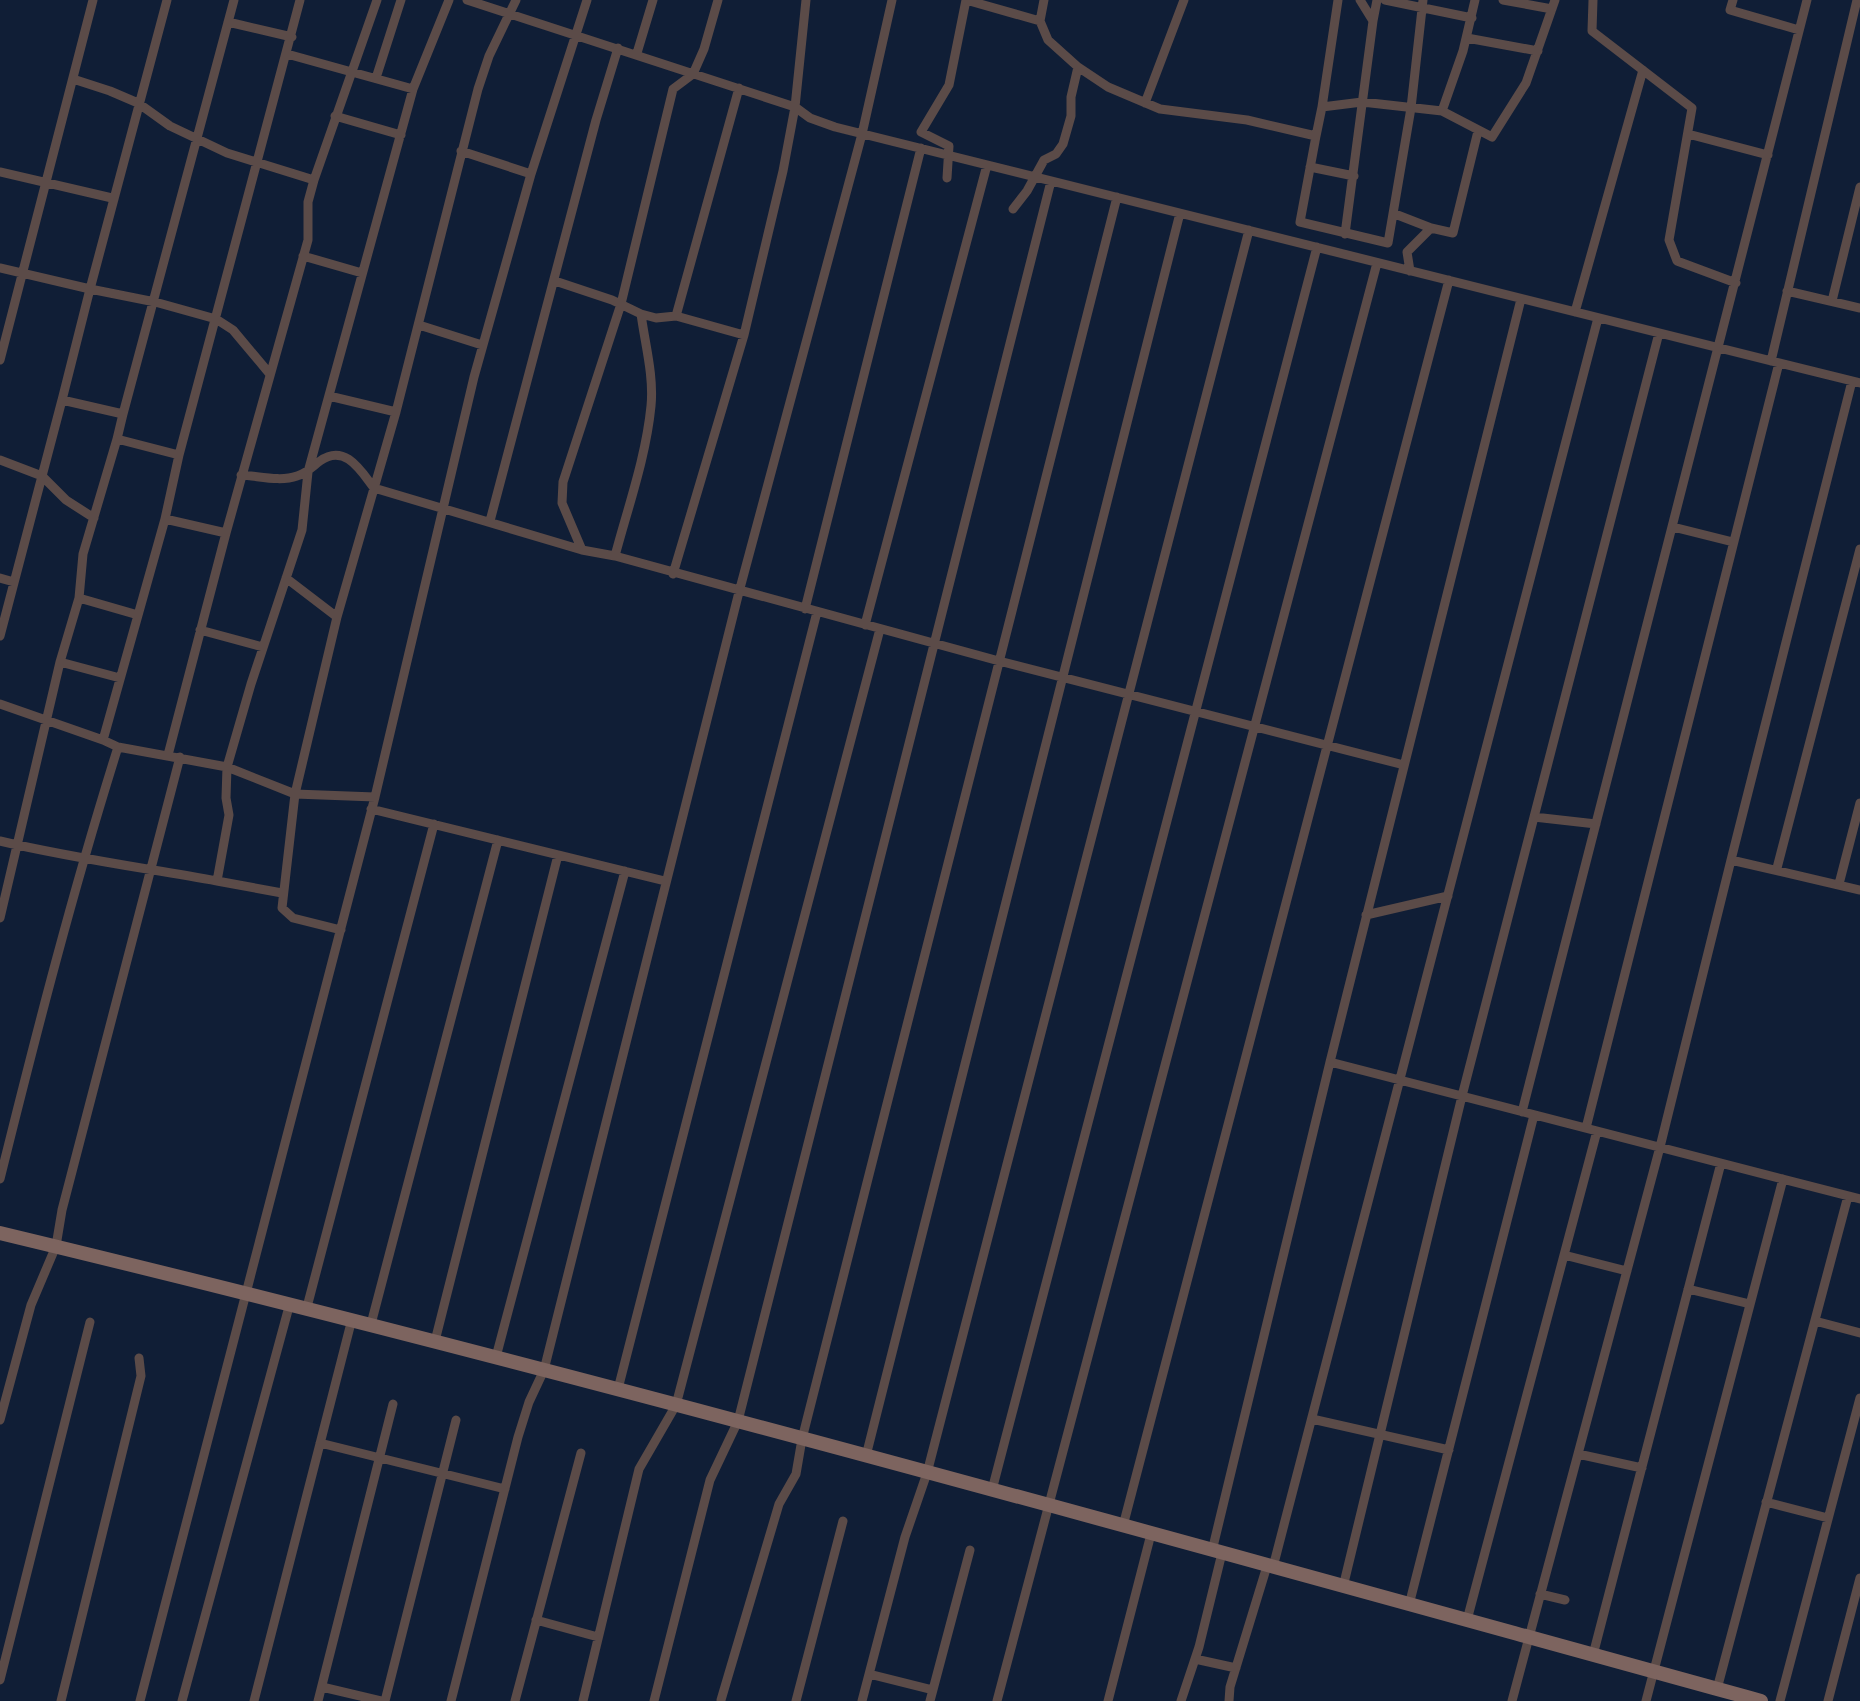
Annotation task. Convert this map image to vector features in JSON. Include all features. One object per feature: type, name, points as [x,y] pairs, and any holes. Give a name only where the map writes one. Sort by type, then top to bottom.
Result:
[{"type":"street","points":[[0,360],[93,0]]},
{"type":"street","points":[[0,636],[112,198],[166,0]]},
{"type":"street","points":[[0,918],[60,662],[79,598],[83,554],[155,302],[195,139],[234,0]]},
{"type":"street","points":[[103,740],[165,519],[179,455],[300,0]]},
{"type":"street","points":[[168,755],[241,475],[309,234],[308,202],[314,180],[377,0]]},
{"type":"street","points":[[376,78],[401,0]]},
{"type":"street","points":[[217,881],[228,822],[225,789],[227,767],[305,518],[308,472],[362,273],[381,216],[413,89],[449,0]]},
{"type":"street","points":[[467,0],[637,53],[795,107],[819,122],[862,134],[1856,382],[1731,860],[1660,1147],[1512,1701]]},
{"type":"street","points":[[341,930],[293,918],[282,908],[295,794],[337,618],[419,326],[461,151],[489,56],[512,13],[516,0]]},
{"type":"street","points":[[140,1701],[375,796],[483,345],[531,174],[578,35],[587,0]]},
{"type":"street","points":[[637,53],[653,0]]},
{"type":"street","points":[[582,550],[562,503],[561,493],[570,456],[621,304],[673,89],[693,74],[704,49],[718,0]]},
{"type":"street","points":[[673,574],[744,335],[795,107],[806,0]]},
{"type":"street","points":[[451,1701],[529,1402],[544,1370],[739,592],[862,134],[892,0]]},
{"type":"street","points":[[947,178],[949,146],[921,132],[950,85],[966,0],[1040,21]]},
{"type":"street","points":[[1044,0],[1040,21],[1048,40],[1078,67],[1108,87],[1166,111],[1204,113],[1316,136]]},
{"type":"street","points":[[1145,103],[1185,0]]},
{"type":"street","points":[[1338,0],[1322,107],[1300,222],[1388,243],[1395,214],[1411,108],[1422,5]]},
{"type":"street","points":[[1360,0],[1373,21]]},
{"type":"street","points":[[1345,234],[1377,0]]},
{"type":"street","points":[[1384,0],[1422,5],[1472,18]]},
{"type":"street","points":[[1442,111],[1467,39],[1475,0]]},
{"type":"street","points":[[1322,107],[1362,102],[1442,111],[1492,137],[1522,90],[1554,4],[1503,0]]},
{"type":"street","points":[[1593,0],[1592,32],[1692,108],[1669,240],[1677,261],[1736,283]]},
{"type":"street","points":[[1732,0],[1730,10],[1799,30]]},
{"type":"street","points":[[1522,1112],[1720,348],[1807,0]]},
{"type":"street","points":[[1586,1128],[1733,542],[1775,362],[1787,291],[1857,0]]},
{"type":"street","points":[[228,22],[292,37]]},
{"type":"street","points":[[1467,39],[1538,51]]},
{"type":"street","points":[[490,522],[596,120],[618,48]]},
{"type":"street","points":[[287,54],[413,89]]},
{"type":"street","points":[[1012,209],[1044,160],[1056,154],[1063,144],[1071,116],[1071,97],[1078,67]]},
{"type":"street","points":[[1575,312],[1643,70]]},
{"type":"street","points":[[72,79],[138,103],[170,126],[195,139],[314,180]]},
{"type":"street","points":[[676,316],[739,88]]},
{"type":"street","points":[[335,116],[401,135]]},
{"type":"street","points":[[1395,214],[1431,228],[1453,232],[1478,131]]},
{"type":"street","points":[[1688,134],[1768,155]]},
{"type":"street","points":[[806,609],[921,148]]},
{"type":"street","points":[[461,151],[531,174]]},
{"type":"street","points":[[865,625],[987,165]]},
{"type":"street","points":[[1310,167],[1354,176]]},
{"type":"street","points":[[0,172],[112,198]]},
{"type":"street","points":[[654,1701],[710,1480],[738,1421],[1051,181]]},
{"type":"street","points":[[1832,301],[1860,188]]},
{"type":"street","points":[[721,1700],[779,1504],[796,1474],[802,1439],[1117,197]]},
{"type":"street","points":[[866,1456],[1180,213]]},
{"type":"street","points":[[1410,271],[1407,252],[1431,228]]},
{"type":"street","points":[[862,1701],[908,1526],[927,1473],[1249,230]]},
{"type":"street","points":[[992,1490],[1317,248]]},
{"type":"street","points":[[303,256],[362,273]]},
{"type":"street","points":[[997,1701],[1377,262]]},
{"type":"street","points":[[0,268],[155,302],[216,320],[233,330],[269,373]]},
{"type":"street","points":[[1123,1527],[1449,280]]},
{"type":"street","points":[[555,281],[621,304],[641,314],[656,318],[676,316],[744,335]]},
{"type":"street","points":[[1787,291],[1860,308]]},
{"type":"street","points":[[1181,1701],[1196,1659],[1217,1552],[1330,1062],[1521,299]]},
{"type":"street","points":[[615,556],[641,459],[651,406],[650,372],[641,314]]},
{"type":"street","points":[[1229,1701],[1236,1668],[1270,1567],[1312,1419],[1598,318]]},
{"type":"street","points":[[419,326],[483,345]]},
{"type":"street","points":[[1343,1587],[1462,1096],[1659,333]]},
{"type":"street","points":[[329,396],[396,412]]},
{"type":"street","points":[[62,400],[123,414]]},
{"type":"street","points":[[117,439],[179,455]]},
{"type":"street","points":[[241,475],[288,478],[308,472],[327,457],[342,456],[353,459],[374,488],[582,550],[615,556],[673,574],[934,644],[1404,765]]},
{"type":"street","points":[[0,460],[42,476],[66,500],[94,518]]},
{"type":"street","points":[[165,519],[226,533]]},
{"type":"street","points":[[1673,527],[1733,542]]},
{"type":"street","points":[[1777,868],[1860,549]]},
{"type":"street","points":[[0,578],[14,582]]},
{"type":"street","points":[[286,578],[337,618]]},
{"type":"street","points":[[79,598],[138,615]]},
{"type":"street","points":[[618,1389],[817,612]]},
{"type":"street","points":[[583,1701],[639,1469],[676,1405],[880,629]]},
{"type":"street","points":[[200,630],[263,647]]},
{"type":"street","points":[[60,662],[120,678]]},
{"type":"street","points":[[0,704],[118,747],[227,767],[295,794],[375,796]]},
{"type":"street","points":[[0,1179],[83,857],[118,747]]},
{"type":"street","points":[[0,1420],[31,1305],[56,1246],[62,1210],[180,757]]},
{"type":"street","points":[[1839,884],[1860,803]]},
{"type":"street","points":[[371,809],[665,881]]},
{"type":"street","points":[[1534,817],[1596,824]]},
{"type":"street","points":[[307,1307],[434,824]]},
{"type":"street","points":[[371,1324],[498,840]]},
{"type":"street","points":[[0,841],[282,893]]},
{"type":"street","points":[[435,1341],[558,855]]},
{"type":"street","points":[[1731,860],[1777,868],[1860,890]]},
{"type":"street","points":[[496,1357],[625,871]]},
{"type":"street","points":[[1366,915],[1448,896]]},
{"type":"street","points":[[1330,1062],[1860,1199]]},
{"type":"street","points":[[1409,1605],[1534,1115]]},
{"type":"street","points":[[1467,1620],[1597,1131]]},
{"type":"street","points":[[1593,1655],[1721,1163]]},
{"type":"street","points":[[1646,1701],[1783,1179]]},
{"type":"street","points":[[1717,1689],[1848,1196]]},
{"type":"street","points":[[0,1233],[290,1302],[618,1389],[1761,1701]]},
{"type":"street","points":[[1564,1255],[1627,1271]]},
{"type":"street","points":[[1688,1289],[1750,1304]]},
{"type":"street","points":[[182,1701],[290,1302]]},
{"type":"street","points":[[254,1701],[352,1319]]},
{"type":"street","points":[[1815,1321],[1860,1332]]},
{"type":"street","points":[[0,1680],[90,1322]]},
{"type":"street","points":[[61,1701],[141,1376],[139,1358]]},
{"type":"street","points":[[1780,1701],[1860,1398]]},
{"type":"street","points":[[318,1701],[393,1404]]},
{"type":"street","points":[[1312,1419],[1449,1450]]},
{"type":"street","points":[[386,1701],[456,1420]]},
{"type":"street","points":[[320,1443],[505,1489]]},
{"type":"street","points":[[515,1701],[581,1453]]},
{"type":"street","points":[[1578,1454],[1642,1468]]},
{"type":"street","points":[[1766,1502],[1828,1518]]},
{"type":"street","points":[[796,1701],[843,1521]]},
{"type":"street","points":[[1108,1701],[1151,1534]]},
{"type":"street","points":[[930,1701],[970,1550]]},
{"type":"street","points":[[1828,1701],[1860,1578]]},
{"type":"street","points":[[1540,1594],[1565,1600]]},
{"type":"street","points":[[536,1620],[598,1637]]},
{"type":"street","points":[[1196,1659],[1236,1668]]},
{"type":"street","points":[[869,1674],[933,1689]]},
{"type":"street","points":[[322,1687],[381,1701]]}]
